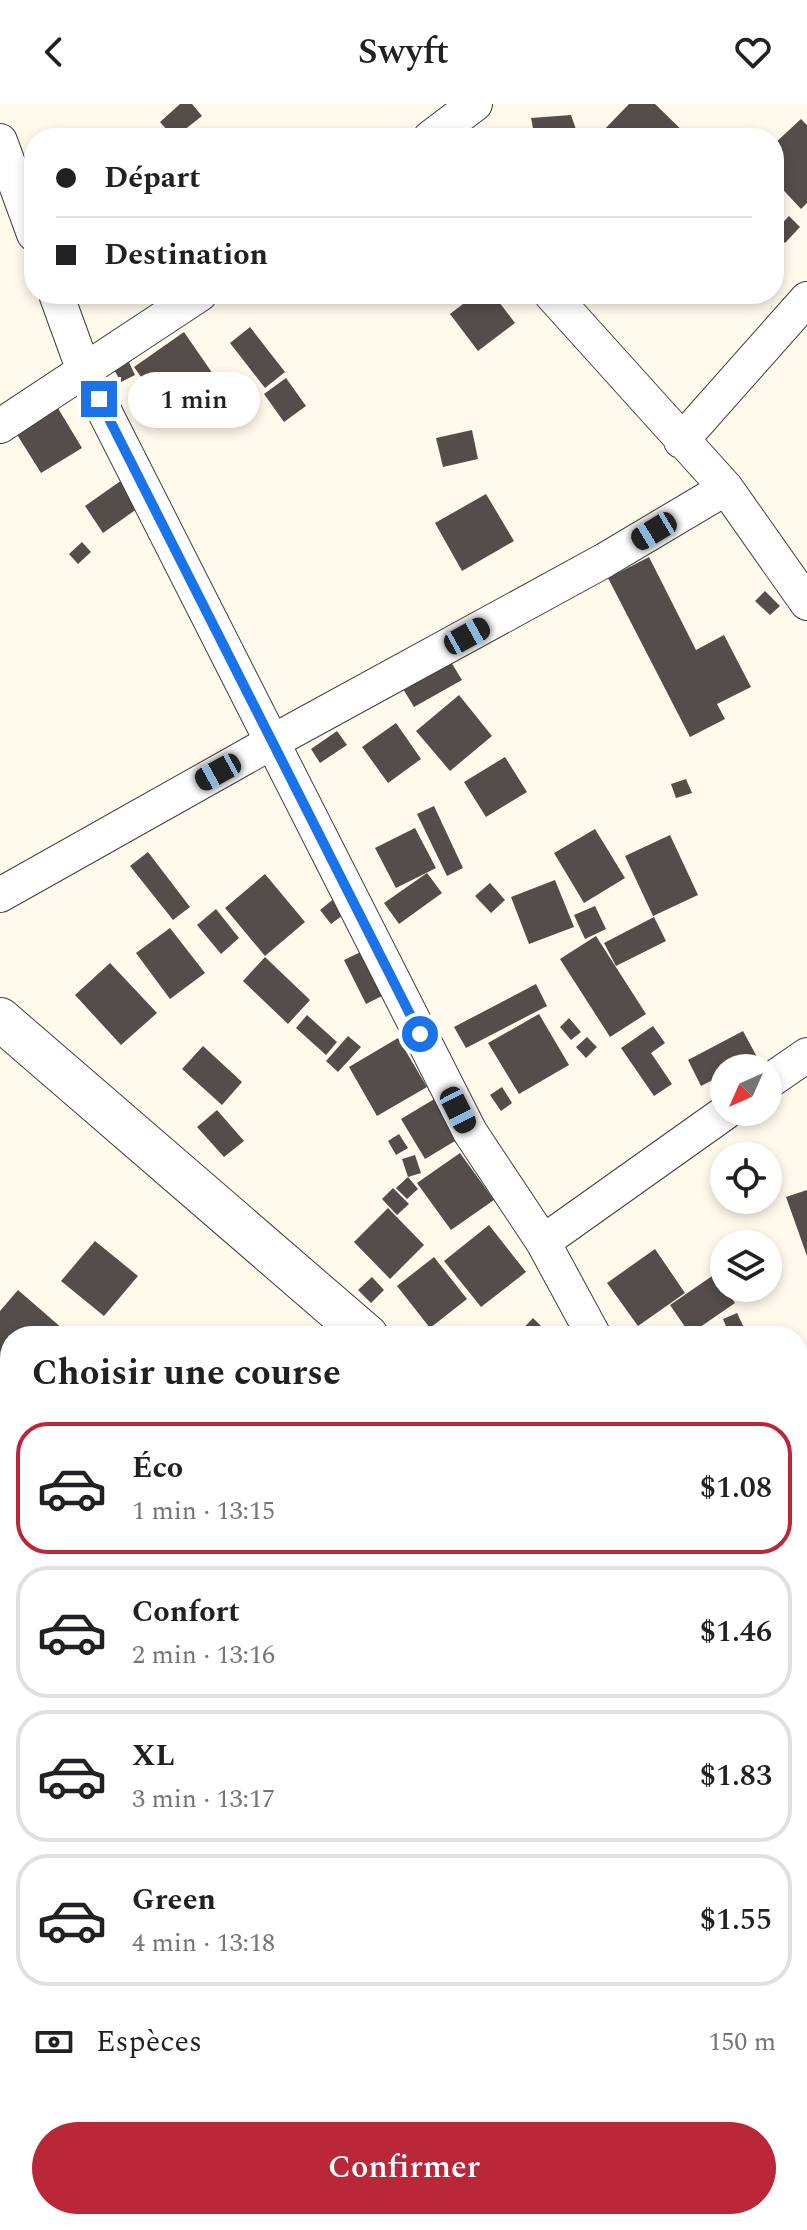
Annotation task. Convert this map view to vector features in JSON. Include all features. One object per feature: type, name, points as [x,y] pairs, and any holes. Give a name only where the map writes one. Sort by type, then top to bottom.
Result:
[{"type":"street","points":[[443,128],[475,104]]},
{"type":"street","points":[[0,141],[24,207]]},
{"type":"street","points":[[681,441],[807,299]]},
{"type":"street","points":[[60,304],[84,371],[470,1132],[543,1242],[589,1326]]},
{"type":"street","points":[[0,426],[185,304]]},
{"type":"street","points":[[560,304],[726,488],[807,603]]},
{"type":"street","points":[[0,895],[605,560],[726,488]]},
{"type":"street","points":[[0,1019],[355,1326]]},
{"type":"street","points":[[782,1072],[807,1055]]},
{"type":"street","points":[[543,1242],[710,1123]]},
{"type":"building","points":[[180,104],[192,104],[202,116],[187,128],[165,128],[160,122]]},
{"type":"building","points":[[629,104],[655,104],[680,128],[606,128]]},
{"type":"building","points":[[571,115],[576,128],[533,128],[531,118]]},
{"type":"building","points":[[801,119],[807,125],[807,203],[801,209],[784,191],[784,135]]},
{"type":"building","points":[[789,216],[800,227],[785,243],[784,242],[784,221]]},
{"type":"building","points":[[463,304],[501,304],[515,323],[478,351],[450,314]]},
{"type":"building","points":[[250,327],[285,372],[265,388],[230,343]]},
{"type":"building","points":[[184,332],[215,377],[166,412],[134,367]]},
{"type":"building","points":[[127,358],[135,375],[121,382],[112,366]]},
{"type":"building","points":[[286,378],[306,406],[284,422],[264,394]]},
{"type":"building","points":[[53,400],[82,448],[41,473],[11,425]]},
{"type":"building","points":[[472,430],[478,459],[443,467],[436,438]]},
{"type":"building","points":[[122,480],[141,506],[103,533],[85,506]]},
{"type":"building","points":[[486,494],[514,541],[462,571],[435,523]]},
{"type":"building","points":[[82,542],[91,552],[78,564],[69,554]]},
{"type":"building","points":[[649,557],[696,650],[724,635],[751,687],[717,704],[725,719],[690,737],[608,578]]},
{"type":"building","points":[[765,591],[780,606],[770,615],[755,601]]},
{"type":"building","points":[[451,662],[462,680],[414,707],[403,689]]},
{"type":"building","points":[[459,695],[492,736],[450,771],[416,731]]},
{"type":"building","points":[[396,723],[421,759],[388,783],[362,747]]},
{"type":"building","points":[[337,731],[347,745],[320,763],[311,749]]},
{"type":"building","points":[[505,757],[527,792],[486,817],[464,782]]},
{"type":"building","points":[[686,779],[692,793],[676,798],[671,784]]},
{"type":"building","points":[[434,806],[463,868],[447,876],[417,814]]},
{"type":"building","points":[[415,828],[436,868],[396,888],[375,848]]},
{"type":"building","points":[[595,829],[625,878],[584,903],[554,853]]},
{"type":"building","points":[[670,835],[698,895],[653,916],[625,856]]},
{"type":"building","points":[[148,852],[190,907],[173,920],[130,866]]},
{"type":"building","points":[[427,873],[442,893],[399,924],[384,903]]},
{"type":"building","points":[[265,874],[305,922],[265,956],[225,908]]},
{"type":"building","points":[[555,880],[574,927],[529,944],[511,897]]},
{"type":"building","points":[[490,883],[505,900],[491,913],[475,896]]},
{"type":"building","points":[[336,897],[347,912],[331,924],[320,910]]},
{"type":"building","points":[[595,906],[606,929],[585,939],[574,915]]},
{"type":"building","points":[[216,909],[239,938],[221,954],[197,925]]},
{"type":"building","points":[[654,917],[666,941],[616,966],[604,943]]},
{"type":"building","points":[[170,928],[205,973],[170,999],[136,953]]},
{"type":"building","points":[[596,936],[646,1014],[610,1037],[560,959]]},
{"type":"building","points":[[369,948],[390,992],[366,1004],[344,960]]},
{"type":"building","points":[[265,957],[310,1000],[288,1024],[243,981]]},
{"type":"building","points":[[110,963],[157,1013],[121,1045],[75,995]]},
{"type":"building","points":[[536,984],[547,1006],[466,1048],[454,1027]]},
{"type":"building","points":[[539,1014],[569,1065],[519,1094],[488,1043]]},
{"type":"building","points":[[307,1015],[337,1042],[326,1055],[296,1028]]},
{"type":"building","points":[[569,1018],[581,1032],[571,1040],[560,1027]]},
{"type":"building","points":[[653,1026],[665,1043],[651,1053],[672,1084],[654,1096],[621,1048]]},
{"type":"building","points":[[743,1031],[755,1054],[710,1054],[710,1081],[701,1086],[688,1060]]},
{"type":"building","points":[[348,1036],[361,1047],[338,1072],[326,1061]]},
{"type":"building","points":[[587,1037],[597,1047],[586,1058],[576,1047]]},
{"type":"building","points":[[398,1038],[427,1087],[377,1116],[349,1067]]},
{"type":"building","points":[[203,1046],[242,1082],[222,1105],[182,1069]]},
{"type":"building","points":[[502,1087],[512,1103],[501,1111],[490,1095]]},
{"type":"building","points":[[441,1095],[465,1135],[425,1159],[401,1119]]},
{"type":"building","points":[[217,1110],[244,1141],[224,1157],[197,1127]]},
{"type":"building","points":[[399,1134],[408,1148],[396,1155],[388,1141]]},
{"type":"building","points":[[460,1153],[494,1200],[451,1230],[417,1183]]},
{"type":"building","points":[[415,1155],[421,1173],[408,1177],[402,1159]]},
{"type":"building","points":[[408,1177],[418,1189],[407,1199],[396,1188]]},
{"type":"building","points":[[393,1188],[409,1204],[397,1215],[382,1199]]},
{"type":"building","points":[[807,1190],[807,1256],[786,1197]]},
{"type":"building","points":[[388,1208],[424,1245],[390,1279],[354,1242]]},
{"type":"building","points":[[489,1225],[526,1272],[481,1307],[444,1261]]},
{"type":"building","points":[[95,1241],[138,1276],[104,1316],[61,1281]]},
{"type":"building","points":[[655,1249],[685,1293],[638,1326],[607,1283]]},
{"type":"building","points":[[434,1257],[467,1299],[428,1326],[397,1286]]},
{"type":"building","points":[[372,1277],[384,1290],[371,1303],[358,1290]]},
{"type":"building","points":[[710,1277],[710,1302],[735,1303],[702,1326],[684,1326],[670,1305]]},
{"type":"building","points":[[18,1290],[59,1326],[0,1326],[0,1311]]},
{"type":"building","points":[[737,1313],[743,1326],[726,1326],[723,1319]]},
{"type":"building","points":[[533,1318],[541,1326],[525,1326]]},
{"type":"route","points":[[99,399],[420,1034]]}]
